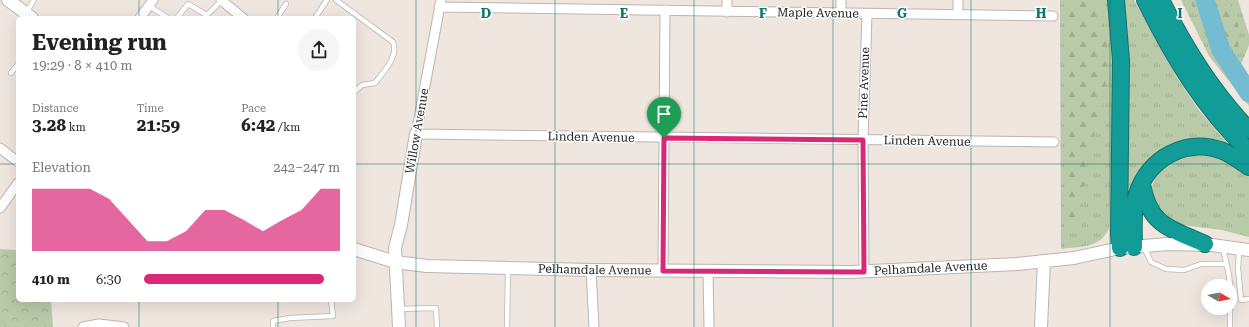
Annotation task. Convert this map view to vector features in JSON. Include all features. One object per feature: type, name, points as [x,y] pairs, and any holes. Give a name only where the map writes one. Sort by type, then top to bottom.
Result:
[{"type":"highway","points":[[1116,0],[1122,66],[1119,223],[1132,247]]},
{"type":"highway","points":[[1145,0],[1176,59],[1194,87],[1226,128],[1249,151]]},
{"type":"highway","points":[[1161,0],[1194,61],[1225,104],[1249,130]]},
{"type":"highway","points":[[1172,0],[1188,34],[1208,66],[1225,104]]},
{"type":"highway","points":[[1132,247],[1136,201],[1142,184],[1152,168],[1162,158],[1175,151],[1188,147],[1208,147],[1222,151],[1249,167]]},
{"type":"highway","points":[[1142,184],[1146,205],[1154,217],[1169,227],[1205,244]]},
{"type":"street","points":[[8,0],[29,16]]},
{"type":"street","points":[[222,0],[241,16]]},
{"type":"street","points":[[605,0],[605,10]]},
{"type":"street","points":[[727,0],[727,12]]},
{"type":"street","points":[[841,0],[841,13]]},
{"type":"street","points":[[958,0],[958,15]]},
{"type":"street","points":[[141,16],[151,3]]},
{"type":"street","name":"Maple Avenue","points":[[440,4],[605,10],[1053,16]]},
{"type":"street","name":"Willow Avenue","points":[[399,327],[395,248],[401,225],[440,4]]},
{"type":"street","points":[[663,271],[665,10]]},
{"type":"street","name":"Pine Avenue","points":[[864,272],[863,140],[867,14]]},
{"type":"street","name":"Linden Avenue","points":[[416,134],[1054,142]]},
{"type":"street","points":[[0,148],[16,160]]},
{"type":"street","points":[[0,208],[16,186]]},
{"type":"street","name":"Pelhamdale Avenue","points":[[356,250],[395,262],[427,266],[663,271],[864,272],[1044,261],[1074,258],[1132,247],[1168,244],[1205,244],[1244,249]]},
{"type":"street","points":[[1041,327],[1044,261]]},
{"type":"street","points":[[591,270],[594,327]]},
{"type":"street","points":[[708,271],[709,327]]},
{"type":"street","points":[[83,327],[99,324],[124,327]]},
{"type":"lane","points":[[29,16],[34,0]]},
{"type":"lane","points":[[179,16],[188,4],[205,14],[208,14],[222,0]]},
{"type":"lane","points":[[316,16],[327,0]]},
{"type":"lane","points":[[336,0],[393,42],[395,48],[394,56],[375,83],[362,85],[356,90]]},
{"type":"lane","points":[[151,3],[166,16]]},
{"type":"lane","points":[[278,16],[286,4]]},
{"type":"lane","points":[[11,73],[16,67]]},
{"type":"lane","points":[[1222,246],[1229,279]]},
{"type":"lane","points":[[1132,247],[1151,262],[1166,270],[1184,270],[1201,264],[1226,264]]},
{"type":"lane","points":[[1244,249],[1238,269],[1241,300],[1249,299]]},
{"type":"lane","points":[[507,327],[508,268]]},
{"type":"lane","points":[[273,327],[273,321],[333,316],[331,302]]},
{"type":"lane","points":[[398,309],[436,308],[437,327]]},
{"type":"lane","points":[[1230,315],[1230,327]]},
{"type":"green space","points":[[1060,0],[1111,0],[1116,134],[1111,165],[1109,228],[1101,240],[1095,243],[1083,247],[1061,249]]},
{"type":"green space","points":[[1066,0],[1101,0],[1108,57],[1104,103],[1089,148],[1080,213],[1074,221],[1067,220],[1069,159]]},
{"type":"green space","points":[[1123,0],[1134,0],[1176,76],[1198,109],[1228,144],[1192,140],[1133,189],[1127,189],[1128,53]]},
{"type":"green space","points":[[1181,0],[1238,0],[1249,35],[1249,45],[1238,72],[1249,79],[1249,106],[1209,56]]},
{"type":"green space","points":[[1190,0],[1226,0],[1232,7],[1236,15],[1239,36],[1237,77],[1249,84],[1249,98],[1225,73],[1197,19]]},
{"type":"green space","points":[[1194,155],[1223,160],[1249,175],[1249,237],[1222,230],[1182,225],[1169,219],[1158,209],[1151,191],[1157,175],[1172,162]]},
{"type":"green space","points":[[0,249],[16,250],[16,302],[51,302],[53,327],[0,327]]},
{"type":"waterway","points":[[1205,0],[1221,50],[1249,93]]},
{"type":"route","points":[[664,138],[863,140],[864,272],[663,271],[664,138]]}]
